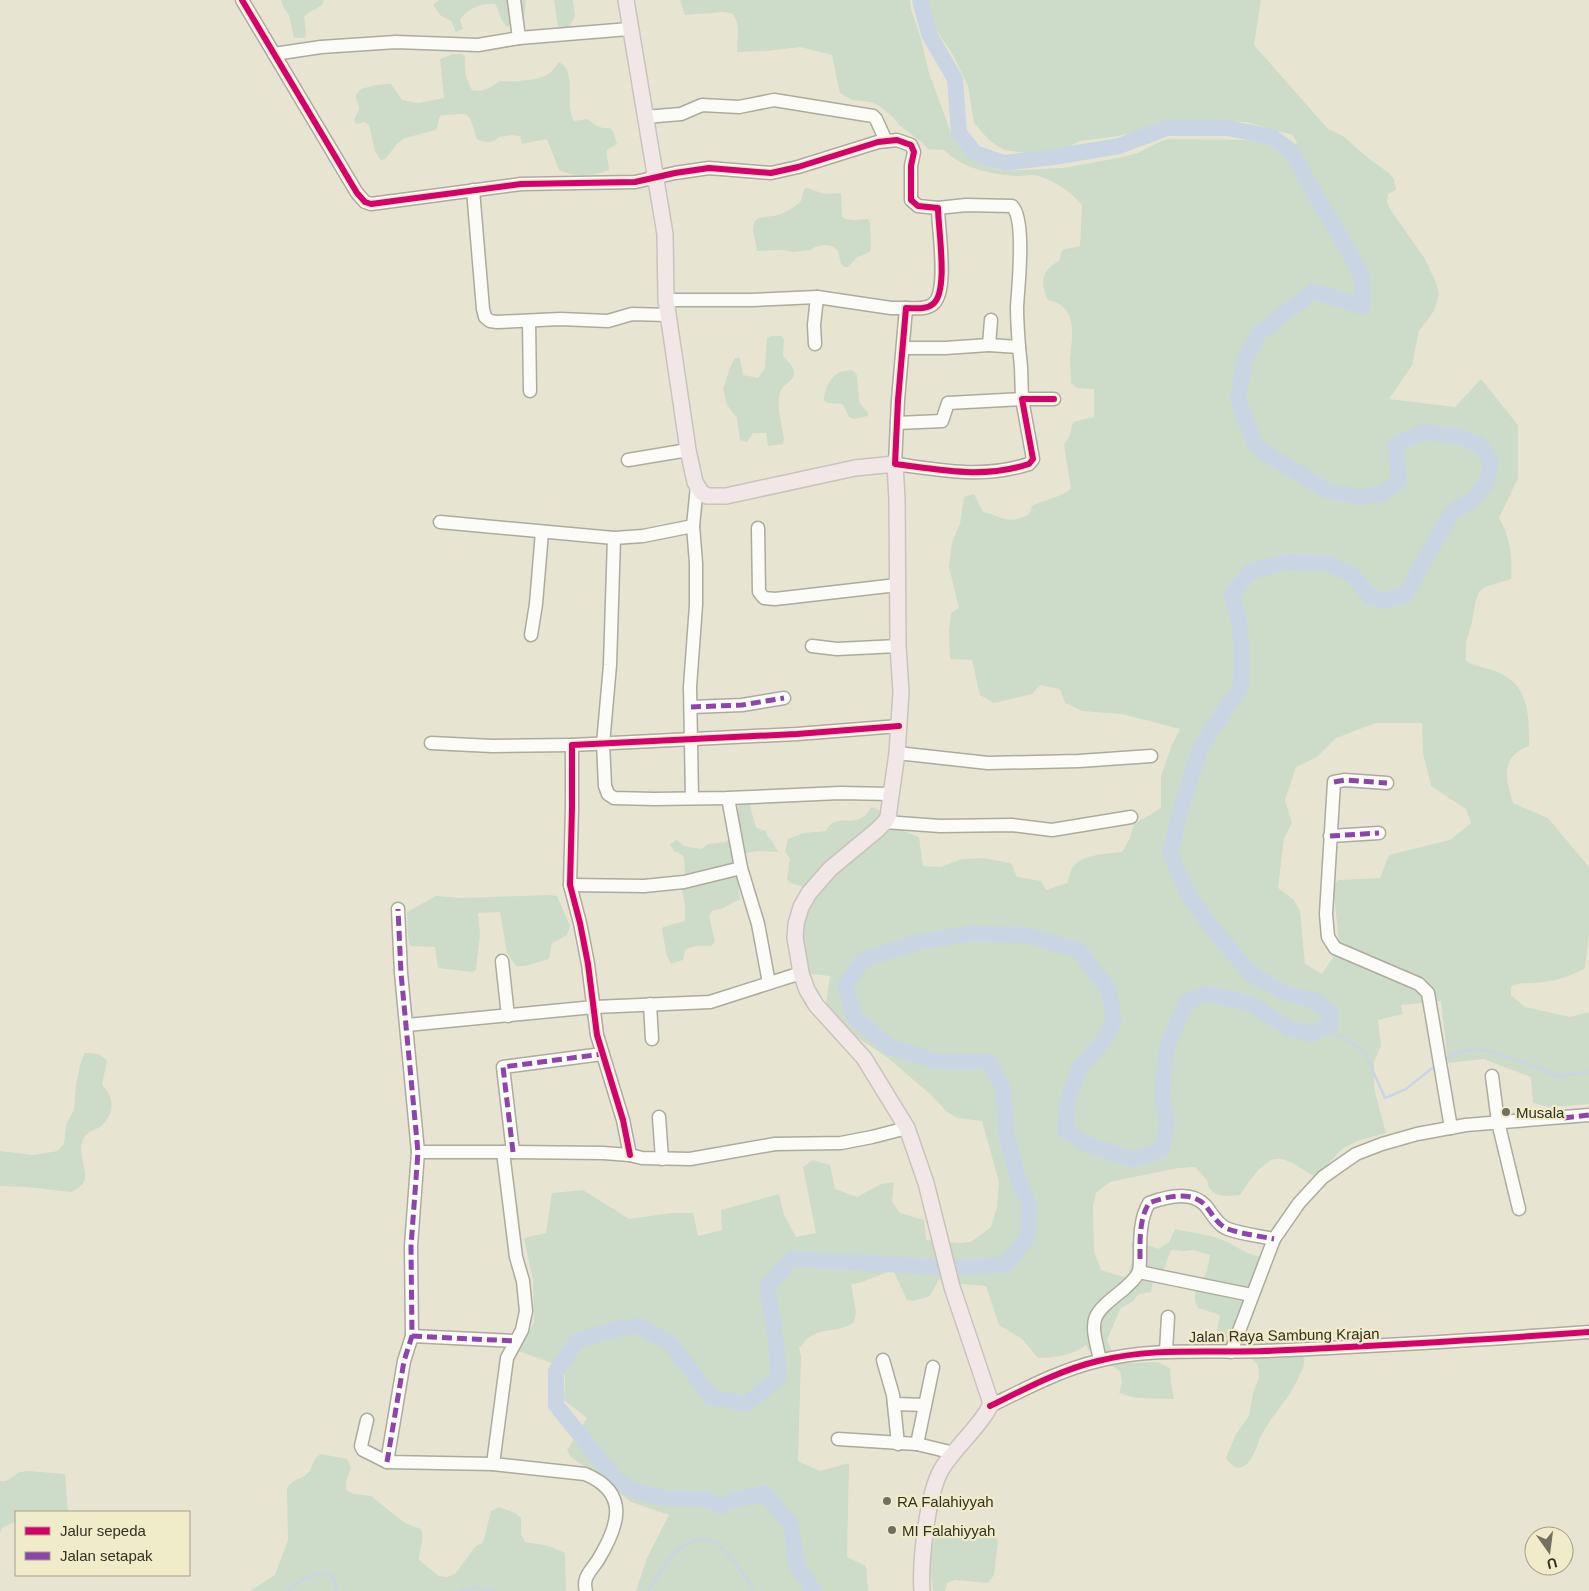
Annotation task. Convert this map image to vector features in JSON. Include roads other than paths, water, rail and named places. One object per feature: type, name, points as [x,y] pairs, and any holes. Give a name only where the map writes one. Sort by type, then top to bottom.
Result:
[{"type":"main road","points":[[626,0],[665,234],[667,308],[688,450],[697,486],[707,496],[726,496],[855,468],[894,464],[897,499],[898,646],[901,692],[897,753],[886,822],[830,869],[811,889],[801,907],[796,924],[795,938],[801,974],[807,990],[816,1005],[864,1058],[907,1128],[926,1183],[952,1287],[988,1394],[990,1406],[942,1470],[932,1493],[921,1567],[922,1591]]},
{"type":"street","points":[[242,0],[357,193],[365,202],[370,204],[521,184],[635,182],[684,171],[709,168],[772,173],[798,167],[878,142],[897,140],[911,145],[914,152],[911,166],[911,200],[918,206],[938,208],[966,205],[1012,206],[1015,208],[1018,222],[1020,259],[1017,309],[1022,367],[1022,398],[1033,459],[1029,464],[1019,468],[991,472],[962,473],[894,464],[906,308]]},
{"type":"street","points":[[514,0],[519,38]]},
{"type":"street","points":[[274,54],[321,47],[396,42],[478,45],[519,38],[630,29]]},
{"type":"street","points":[[645,117],[682,114],[702,105],[739,107],[774,100],[873,116],[886,141]]},
{"type":"street","points":[[474,190],[483,309],[490,321],[497,322],[560,319],[608,321],[632,314],[667,308],[818,296],[891,308],[926,308],[932,305],[940,295],[942,267],[938,208]]},
{"type":"street","points":[[815,344],[814,325],[818,296]]},
{"type":"street","points":[[989,345],[990,320]]},
{"type":"street","points":[[529,321],[530,390]]},
{"type":"street","points":[[903,348],[989,345],[1019,347]]},
{"type":"street","points":[[897,423],[942,421],[948,403],[1022,398],[1054,399]]},
{"type":"street","points":[[628,460],[688,450]]},
{"type":"street","points":[[692,798],[690,687],[696,605],[696,563],[693,526],[697,486]]},
{"type":"street","points":[[440,522],[614,538],[643,536],[693,526]]},
{"type":"street","points":[[758,528],[759,592],[764,598],[774,599],[897,585]]},
{"type":"street","points":[[531,635],[536,604],[542,532]]},
{"type":"street","points":[[614,538],[610,665],[602,744],[605,786],[611,797],[654,799],[834,793],[891,794]]},
{"type":"street","points":[[812,646],[837,649],[898,646]]},
{"type":"street","points":[[691,707],[742,705],[784,698]]},
{"type":"street","points":[[431,742],[492,746],[602,744],[797,734],[899,726]]},
{"type":"street","points":[[572,745],[570,885],[591,982],[596,1034],[623,1120],[630,1155]]},
{"type":"street","points":[[897,753],[988,763],[1079,761],[1151,756]]},
{"type":"street","points":[[1387,783],[1345,780],[1334,782],[1326,914],[1328,937],[1332,945],[1338,949],[1419,984],[1426,989],[1451,1128]]},
{"type":"street","points":[[728,798],[741,868],[758,924],[769,983]]},
{"type":"street","points":[[886,822],[940,826],[1012,825],[1052,830],[1131,817]]},
{"type":"street","points":[[1330,836],[1379,833]]},
{"type":"street","points":[[570,885],[644,886],[684,882],[741,868]]},
{"type":"street","points":[[387,1462],[404,1361],[412,1336],[411,1246],[418,1152],[401,973],[398,909]]},
{"type":"street","points":[[502,961],[508,1016]]},
{"type":"street","points":[[407,1025],[594,1008],[710,1002],[801,974]]},
{"type":"street","points":[[650,1004],[652,1039]]},
{"type":"street","points":[[493,1464],[507,1358],[522,1330],[526,1311],[523,1281],[516,1257],[503,1067],[602,1054]]},
{"type":"street","points":[[1492,1076],[1498,1122],[1519,1209]]},
{"type":"street","points":[[1230,1352],[1274,1239],[1299,1203],[1323,1177],[1356,1154],[1382,1144],[1451,1128],[1498,1122],[1589,1116]]},
{"type":"street","points":[[659,1117],[662,1160]]},
{"type":"street","points":[[418,1152],[630,1155],[662,1160],[690,1158],[775,1144],[841,1143],[907,1128]]},
{"type":"street","points":[[1100,1360],[1092,1329],[1093,1321],[1104,1305],[1130,1284],[1139,1272],[1141,1232],[1144,1215],[1149,1203],[1180,1196],[1192,1198],[1203,1203],[1219,1224],[1228,1229],[1274,1239]]},
{"type":"street","points":[[1139,1272],[1251,1296]]},
{"type":"street","points":[[1166,1350],[1168,1317]]},
{"type":"street","name":"Jalan Raya Sambung Krajan","points":[[990,1406],[1074,1367],[1100,1360],[1166,1350],[1230,1352],[1421,1344],[1589,1332]]},
{"type":"street","points":[[412,1336],[515,1341]]},
{"type":"street","points":[[884,1360],[890,1379],[898,1444]]},
{"type":"street","points":[[917,1444],[933,1367]]},
{"type":"street","points":[[894,1404],[924,1406]]},
{"type":"street","points":[[366,1420],[360,1446],[363,1450],[387,1462],[493,1464],[585,1474],[595,1478],[608,1490],[617,1508],[617,1518],[603,1550],[587,1574],[584,1585],[586,1591]]},
{"type":"street","points":[[838,1439],[917,1444],[954,1453]]},
{"type":"waterway","points":[[814,1591],[797,1567],[791,1524],[765,1494],[736,1499],[721,1506],[704,1499],[664,1498],[640,1493],[616,1480],[556,1405],[556,1371],[577,1341],[611,1330],[640,1326],[671,1344],[711,1397],[747,1404],[779,1377],[776,1342],[767,1287],[792,1259],[959,1268],[1007,1264],[1027,1238],[1029,1205],[1018,1178],[1007,1138],[1003,1089],[990,1062],[936,1061],[890,1047],[855,1018],[845,985],[863,960],[914,943],[973,933],[1029,936],[1078,950],[1109,990],[1114,1021],[1101,1044],[1080,1067],[1068,1099],[1065,1130],[1091,1146],[1132,1159],[1162,1150],[1167,1124],[1162,1093],[1167,1047],[1186,1003],[1207,993],[1251,1004],[1291,1029],[1312,1034],[1330,1025],[1330,1012],[1313,1000],[1285,993],[1251,974],[1216,933],[1189,896],[1170,853],[1181,808],[1201,746],[1241,686],[1242,656],[1240,627],[1232,595],[1250,572],[1283,562],[1327,563],[1353,576],[1371,597],[1386,601],[1406,594],[1453,511],[1471,501],[1487,482],[1491,461],[1480,445],[1457,436],[1424,432],[1395,445],[1399,481],[1381,494],[1360,497],[1327,491],[1256,447],[1238,399],[1245,359],[1259,333],[1314,291],[1362,307],[1361,274],[1291,151],[1272,137],[1227,128],[1167,128],[1119,146],[1054,157],[1004,163],[975,153],[959,133],[955,79],[929,34],[920,0]]},
{"type":"waterway","points":[[1322,1029],[1344,1038],[1364,1051],[1385,1098],[1406,1089],[1436,1065]]},
{"type":"waterway","points":[[1443,1061],[1456,1053],[1468,1050],[1484,1050],[1532,1065],[1558,1076],[1589,1072]]},
{"type":"waterway","points":[[649,1591],[666,1563],[674,1554],[692,1541],[702,1539],[715,1542],[722,1547],[742,1572],[753,1591]]},
{"type":"waterway","points":[[288,1591],[297,1583],[319,1574],[331,1575],[337,1591]]},
{"type":"waterway","points":[[460,1591],[475,1588],[495,1591]]},
{"type":"place","name":"Musala","points":[[1506,1112]]},
{"type":"place","name":"RA Falahiyyah","points":[[887,1501]]},
{"type":"place","name":"MI Falahiyyah","points":[[892,1530]]}]
